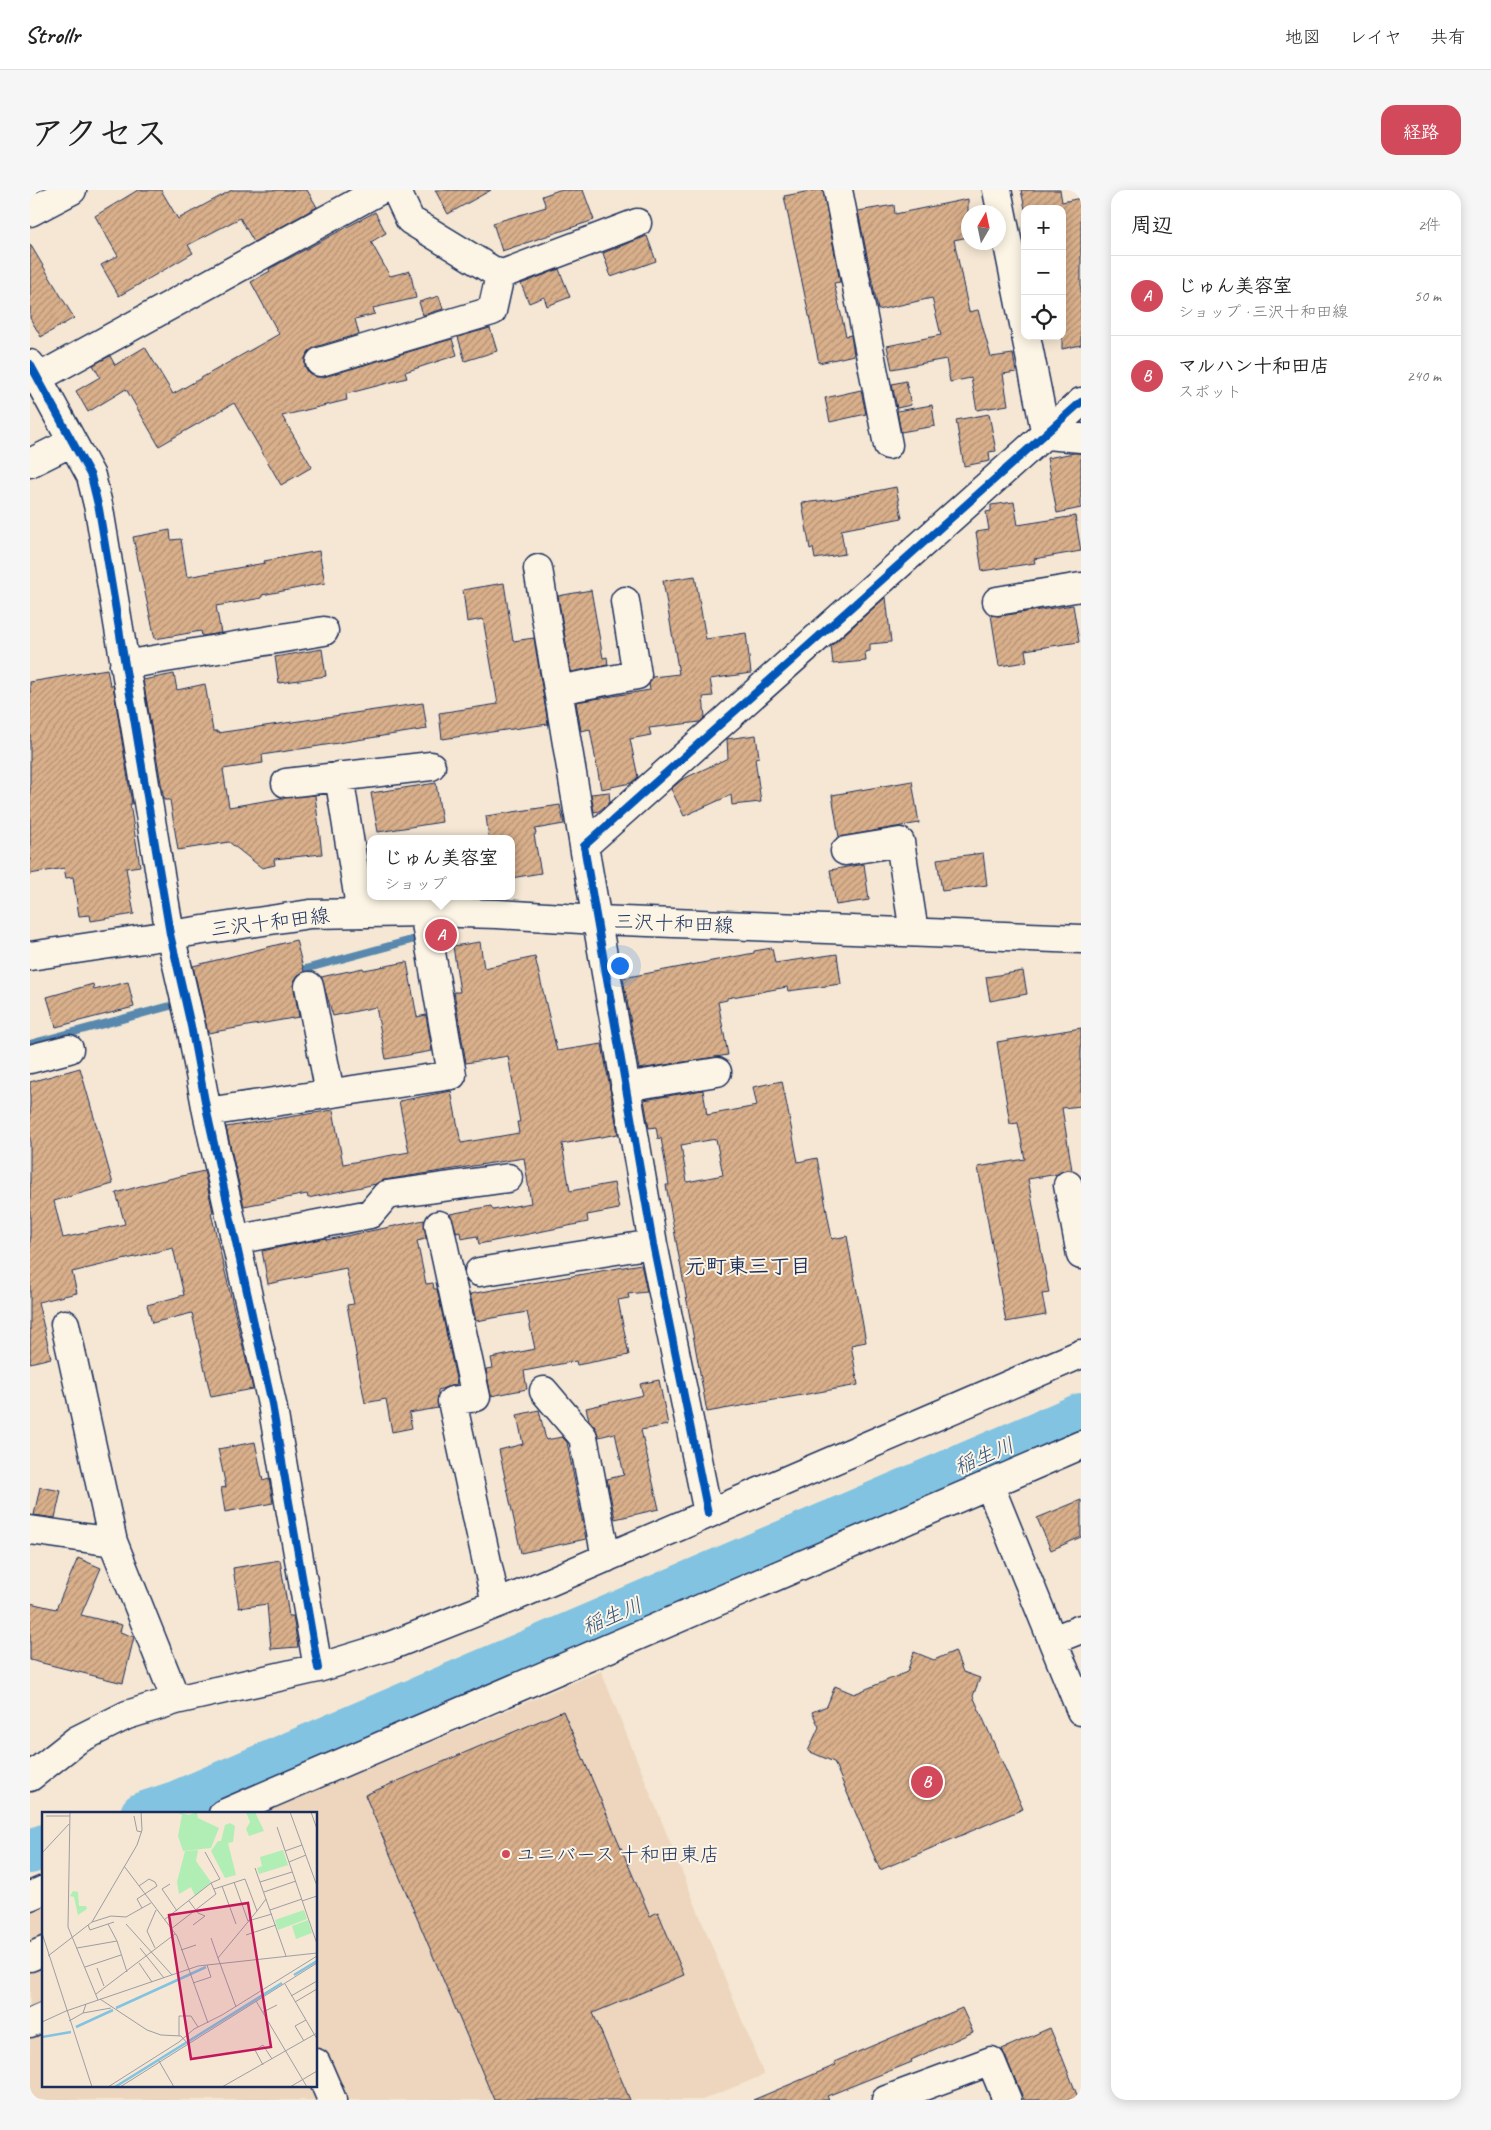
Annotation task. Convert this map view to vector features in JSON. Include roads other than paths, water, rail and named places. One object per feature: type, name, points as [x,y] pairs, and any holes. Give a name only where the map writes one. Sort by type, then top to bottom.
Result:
[{"type":"street","points":[[30,212],[72,190]]},
{"type":"street","points":[[318,1668],[272,1404],[207,1112],[191,1026],[170,934],[99,509],[91,476],[34,371],[380,190]]},
{"type":"street","points":[[396,190],[410,220],[500,275]]},
{"type":"street","points":[[838,190],[888,445]]},
{"type":"street","points":[[997,190],[1021,309]]},
{"type":"street","points":[[500,275],[637,223]]},
{"type":"street","points":[[320,362],[492,311],[500,275]]},
{"type":"street","points":[[1027,340],[1046,435]]},
{"type":"street","points":[[584,846],[1081,402]]},
{"type":"street","points":[[1046,435],[1081,438]]},
{"type":"street","points":[[30,463],[72,442]]},
{"type":"street","points":[[538,569],[596,920],[653,1244],[708,1513]]},
{"type":"street","points":[[998,601],[1081,587]]},
{"type":"street","points":[[558,690],[637,676],[625,601]]},
{"type":"street","points":[[124,665],[324,631]]},
{"type":"street","points":[[286,783],[431,766]]},
{"type":"street","points":[[339,776],[361,913]]},
{"type":"street","points":[[845,851],[900,842],[914,932]]},
{"type":"street","points":[[207,1112],[452,1074],[424,912]]},
{"type":"street","name":"三沢十和田線","points":[[30,956],[310,914],[361,913],[497,914],[596,920],[1081,939]]},
{"type":"street","points":[[309,986],[330,1092]]},
{"type":"street","points":[[30,1059],[69,1049]]},
{"type":"street","points":[[625,1087],[718,1072]]},
{"type":"street","points":[[235,1240],[370,1214],[386,1195],[508,1178]]},
{"type":"street","points":[[1068,1185],[1081,1255]]},
{"type":"street","points":[[439,1225],[476,1397],[452,1401],[496,1604]]},
{"type":"street","points":[[479,1272],[653,1244]]},
{"type":"street","points":[[65,1324],[113,1542],[176,1700]]},
{"type":"street","points":[[30,1777],[77,1740],[127,1715],[176,1700],[318,1668],[390,1646],[606,1558],[1081,1354]]},
{"type":"street","points":[[544,1391],[583,1436],[606,1558]]},
{"type":"street","points":[[228,1812],[1081,1445]]},
{"type":"street","points":[[989,1484],[1081,1711]]},
{"type":"street","points":[[30,1530],[113,1542]]},
{"type":"street","points":[[1053,1640],[1081,1629]]},
{"type":"street","points":[[30,1896],[42,1891]]},
{"type":"street","points":[[30,1957],[42,1952]]},
{"type":"street","points":[[30,2023],[42,2018]]},
{"type":"street","points":[[886,2100],[990,2061],[1007,2100]]},
{"type":"street","points":[[318,2068],[332,2100]]},
{"type":"waterway","points":[[294,972],[415,939]]},
{"type":"waterway","points":[[30,1044],[181,1003]]},
{"type":"waterway","name":"稲生川","points":[[148,1812],[178,1802],[1081,1415]]},
{"type":"waterway","name":"稲生川","points":[[30,1852],[42,1847]]},
{"type":"place","name":"じゅん美容室","points":[[441,935]]},
{"type":"place","name":"マルハン十和田店","points":[[927,1782]]},
{"type":"place","name":"ユニバース 十和田東店","points":[[506,1854]]},
{"type":"district","name":"元町東三丁目","points":[[748,1266]]}]
